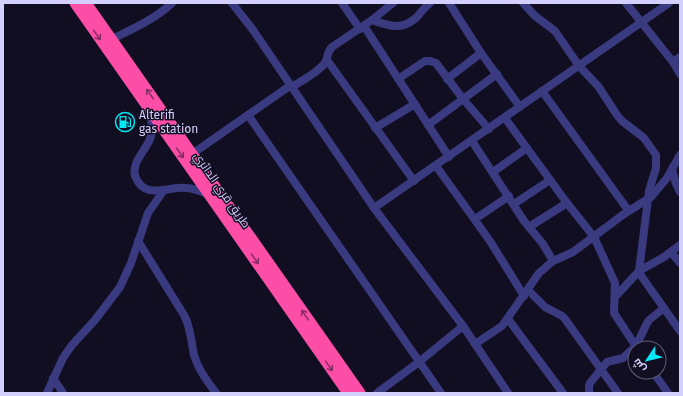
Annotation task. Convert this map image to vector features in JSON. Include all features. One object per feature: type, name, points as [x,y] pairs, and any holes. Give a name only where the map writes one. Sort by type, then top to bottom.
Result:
[{"type":"highway","name":"طريق قري الدائري","points":[[75,3],[348,393]]},
{"type":"highway","name":"طريق قري الدائري","points":[[86,3],[360,393]]},
{"type":"street","points":[[112,39],[147,21],[163,11],[172,3]]},
{"type":"street","points":[[232,3],[253,30],[374,208],[463,326],[508,393]]},
{"type":"street","points":[[342,3],[362,27],[398,78],[449,157]]},
{"type":"street","points":[[192,154],[322,66],[327,60],[328,52],[332,47],[372,20],[393,3]]},
{"type":"street","points":[[372,20],[389,26],[398,27],[415,18],[430,3]]},
{"type":"street","points":[[449,3],[481,53],[520,107]]},
{"type":"street","points":[[523,3],[535,16],[556,31],[580,66],[598,86],[616,115],[644,138],[656,155],[656,168],[649,191],[639,270],[642,277],[680,331]]},
{"type":"street","points":[[626,3],[641,24],[676,60],[680,74]]},
{"type":"street","points":[[374,208],[641,24],[669,3]]},
{"type":"street","points":[[447,79],[481,53]]},
{"type":"street","points":[[327,60],[414,181]]},
{"type":"street","points":[[398,78],[426,61],[436,63],[463,100],[489,129]]},
{"type":"street","points":[[428,125],[497,74]]},
{"type":"street","points":[[542,91],[628,210]]},
{"type":"street","points":[[376,128],[415,104]]},
{"type":"street","points":[[148,108],[152,121],[152,135],[134,170],[134,176],[137,182],[148,190],[155,191],[186,188],[210,196]]},
{"type":"street","points":[[248,115],[441,393]]},
{"type":"street","points":[[505,118],[594,237],[615,283],[616,297],[614,313],[631,340]]},
{"type":"street","points":[[472,141],[529,227],[543,244],[553,261]]},
{"type":"street","points":[[493,172],[528,148]]},
{"type":"street","points":[[474,344],[498,330],[508,319],[539,273],[553,261],[573,252],[628,210],[649,199],[667,178],[680,154]]},
{"type":"street","points":[[436,166],[526,293],[545,307],[562,316],[618,393]]},
{"type":"street","points":[[672,170],[680,192]]},
{"type":"street","points":[[514,204],[550,180]]},
{"type":"street","points":[[47,393],[63,358],[120,287],[131,263],[148,213],[164,190]]},
{"type":"street","points":[[475,219],[509,196]]},
{"type":"street","points":[[529,227],[567,202]]},
{"type":"street","points":[[138,241],[188,322],[197,364],[216,393]]},
{"type":"street","points":[[616,297],[639,270],[671,252],[680,245]]},
{"type":"street","points":[[671,252],[680,263]]},
{"type":"street","points":[[639,340],[649,320],[664,308]]},
{"type":"street","points":[[508,319],[563,393]]},
{"type":"street","points":[[377,393],[419,362],[463,326]]},
{"type":"street","points":[[589,393],[590,383],[607,362],[627,355]]},
{"type":"street","points":[[53,378],[63,393]]},
{"type":"street","points":[[659,380],[668,393]]},
{"type":"place","name":"Alterifi gas station","points":[[125,122]]}]
